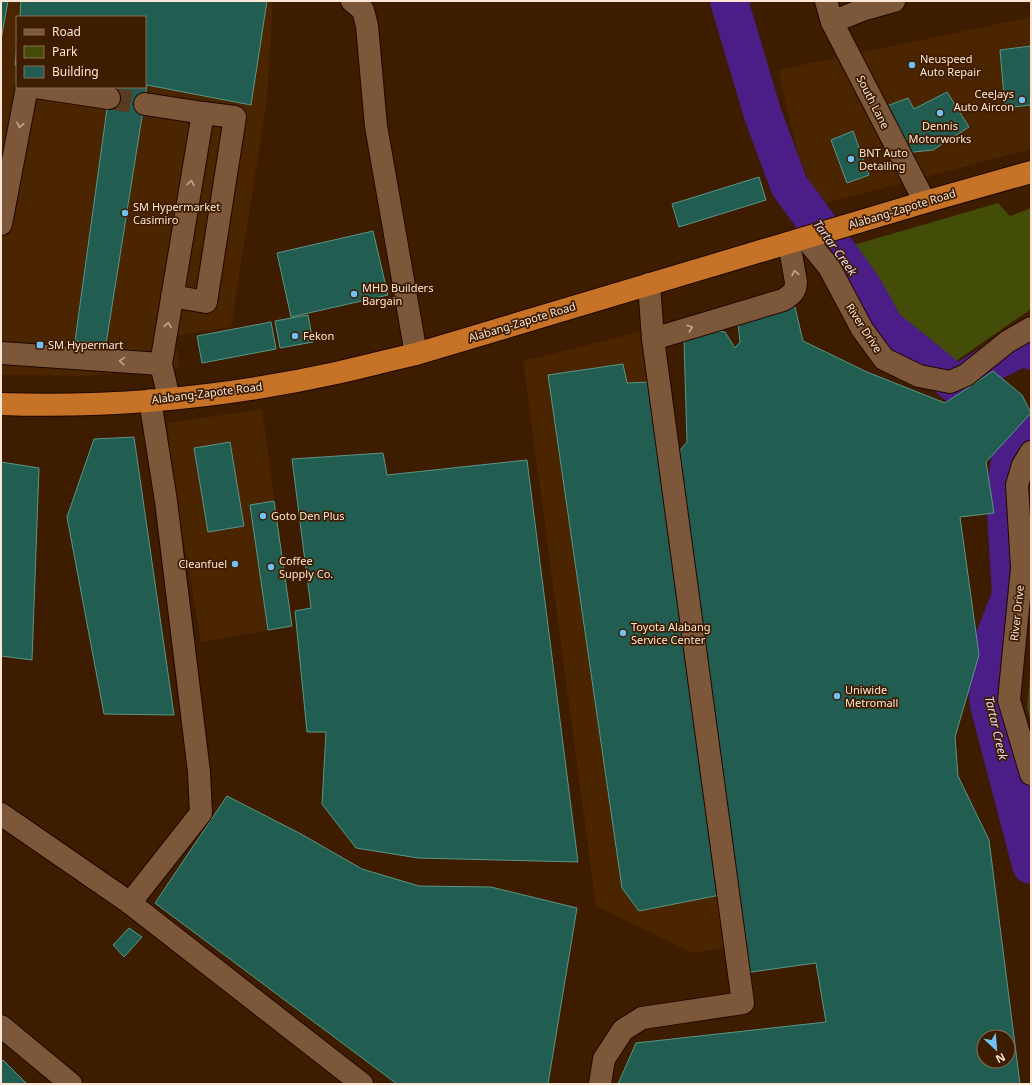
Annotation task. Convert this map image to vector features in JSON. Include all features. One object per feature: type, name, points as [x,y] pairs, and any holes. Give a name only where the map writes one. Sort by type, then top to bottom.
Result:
[{"type":"highway","name":"Alabang-Zapote Road","points":[[1,404],[86,405],[160,400],[241,390],[335,373],[416,354],[925,202],[1031,172]]},
{"type":"street","name":"South Lane","points":[[826,1],[832,22],[925,202]]},
{"type":"street","points":[[832,22],[862,10],[894,1]]},
{"type":"street","points":[[359,4],[367,26],[376,126],[416,354]]},
{"type":"street","points":[[1,224],[27,88]]},
{"type":"street","points":[[43,88],[109,98]]},
{"type":"street","points":[[145,104],[235,117],[206,302],[172,296]]},
{"type":"street","points":[[130,903],[200,813],[199,772],[166,501],[160,400],[161,364],[203,113]]},
{"type":"street","points":[[653,339],[783,300],[793,294],[796,288],[802,239]]},
{"type":"street","name":"River Drive","points":[[802,239],[829,267],[862,329],[884,359],[919,376],[950,382],[966,374],[1007,342],[1031,328]]},
{"type":"street","points":[[600,1084],[604,1059],[623,1030],[642,1018],[743,1003],[653,339],[649,284]]},
{"type":"street","points":[[1,353],[161,364]]},
{"type":"street","name":"River Drive","points":[[1031,452],[1023,465],[1017,485],[1022,568],[1008,700],[1031,774]]},
{"type":"street","points":[[1,814],[130,903],[362,1084]]},
{"type":"street","points":[[1,1026],[71,1084]]},
{"type":"shaded area","name":"SM Hypermarket Casimiro","points":[[1,1],[273,1],[267,100],[231,327],[174,336],[180,367],[86,376],[1,375]]},
{"type":"shaded area","points":[[1031,17],[1031,149],[819,205],[797,151],[778,70]]},
{"type":"shaded area","name":"Toyota Alabang Service Center","points":[[646,330],[728,947],[693,953],[596,906],[523,361]]},
{"type":"shaded area","name":"Cleanfuel","points":[[262,409],[292,626],[201,642],[172,475],[167,423]]},
{"type":"green space","points":[[998,203],[1010,216],[1031,208],[1031,309],[956,361],[906,344],[895,329],[850,246]]},
{"type":"green space","points":[[1031,663],[1031,720],[1027,708]]},
{"type":"building","points":[[1,1],[8,1],[1,40]]},
{"type":"building","name":"SM Hypermarket Casimiro","points":[[21,1],[267,1],[251,105],[147,85],[106,344],[75,341],[110,88],[146,88],[146,16],[20,16]]},
{"type":"building","points":[[1031,46],[1031,105],[1005,108],[1000,50]]},
{"type":"building","points":[[947,92],[969,127],[933,150],[904,153],[879,109],[908,98],[914,109]]},
{"type":"building","points":[[853,131],[869,175],[847,183],[831,140]]},
{"type":"building","points":[[759,177],[766,200],[679,227],[672,204]]},
{"type":"building","points":[[373,231],[388,295],[291,317],[277,253]]},
{"type":"building","name":"Uniwide Metromall","points":[[794,303],[803,341],[867,372],[945,403],[993,371],[1022,395],[1031,413],[986,462],[994,513],[960,517],[979,655],[955,737],[958,776],[989,840],[1013,1029],[976,1029],[976,1069],[1016,1069],[1016,1053],[1020,1084],[618,1084],[636,1043],[826,1022],[816,963],[744,973],[674,458],[687,442],[684,340],[708,329],[725,332],[735,348],[740,342],[737,314]]},
{"type":"building","points":[[308,315],[313,342],[280,348],[275,321]]},
{"type":"building","points":[[271,322],[276,349],[202,363],[197,336]]},
{"type":"building","name":"Toyota Alabang Service Center","points":[[623,364],[627,383],[651,382],[720,895],[639,911],[622,888],[548,375]]},
{"type":"building","points":[[134,437],[174,715],[104,714],[67,517],[94,439]]},
{"type":"building","points":[[230,442],[244,526],[208,532],[194,448]]},
{"type":"building","points":[[383,453],[387,475],[527,460],[578,862],[418,858],[356,848],[322,804],[326,732],[307,732],[295,611],[311,608],[292,459]]},
{"type":"building","points":[[1,462],[39,468],[32,660],[1,656]]},
{"type":"building","points":[[274,501],[292,626],[268,630],[250,505]]},
{"type":"building","points":[[227,796],[301,834],[362,869],[419,886],[491,887],[577,908],[548,1084],[397,1084],[155,903]]},
{"type":"building","points":[[129,928],[142,937],[124,957],[113,945]]},
{"type":"building","points":[[3,1060],[27,1084],[1,1084],[1,1062]]},
{"type":"waterway","name":"Tartar Creek","points":[[729,1],[763,115],[789,185],[863,287],[885,327],[957,385],[995,361],[1023,347],[1031,351]]},
{"type":"waterway","name":"Tartar Creek","points":[[1031,433],[1010,460],[1005,497],[1011,595],[985,662],[989,705],[1031,865]]},
{"type":"tunnel","points":[[109,98],[145,104]]},
{"type":"place","name":"Neuspeed Auto Repair","points":[[912,65]]},
{"type":"place","name":"CeeJays Auto Aircon","points":[[1022,100]]},
{"type":"place","name":"Dennis Motorworks","points":[[940,113]]},
{"type":"place","name":"BNT Auto Detailing","points":[[851,159]]},
{"type":"place","name":"SM Hypermarket Casimiro","points":[[125,213]]},
{"type":"place","name":"MHD Builders Bargain","points":[[354,294]]},
{"type":"place","name":"Fekon","points":[[295,336]]},
{"type":"place","name":"SM Hypermart","points":[[40,345]]},
{"type":"place","name":"Goto Den Plus","points":[[263,516]]},
{"type":"place","name":"Cleanfuel","points":[[235,564]]},
{"type":"place","name":"Coffee Supply Co.","points":[[271,567]]},
{"type":"place","name":"Toyota Alabang Service Center","points":[[623,633]]},
{"type":"place","name":"Uniwide Metromall","points":[[837,696]]}]
